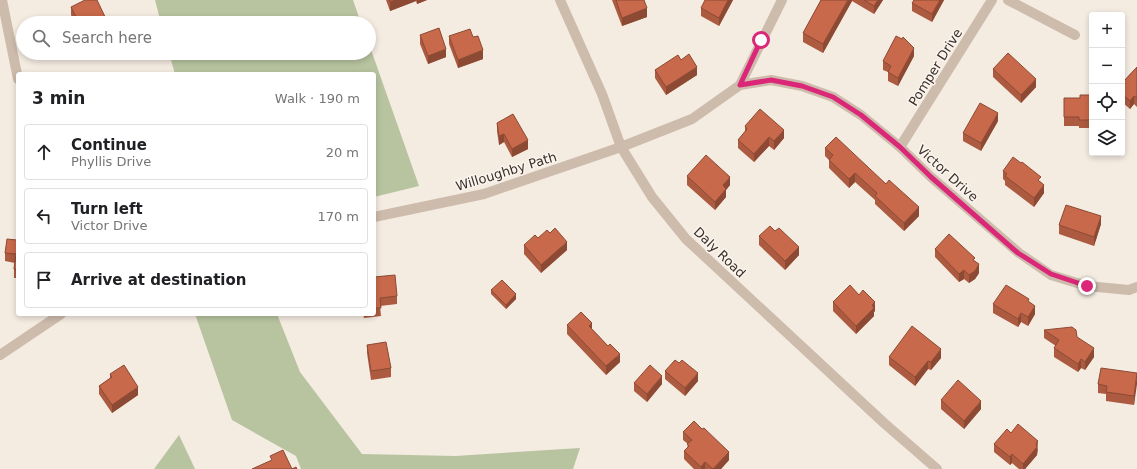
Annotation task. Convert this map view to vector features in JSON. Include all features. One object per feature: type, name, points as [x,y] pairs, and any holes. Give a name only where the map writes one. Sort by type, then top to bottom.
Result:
[{"type":"street","points":[[2,0],[17,72]]},
{"type":"street","name":"Daly Road","points":[[560,0],[602,94],[621,147],[652,197],[686,239],[884,423],[937,469]]},
{"type":"street","points":[[740,85],[782,0]]},
{"type":"street","name":"Pomper Drive","points":[[900,147],[992,0]]},
{"type":"street","points":[[1008,0],[1075,35]]},
{"type":"street","name":"Victor Drive","points":[[740,85],[771,80],[802,86],[833,97],[861,115],[900,147],[931,177],[1018,253],[1051,274],[1087,286],[1129,290],[1137,287]]},
{"type":"street","name":"Willoughby Path","points":[[376,217],[484,194],[621,147],[692,120],[740,85]]},
{"type":"street","points":[[0,354],[58,316]]},
{"type":"green space","points":[[155,0],[353,0],[359,16],[159,16]]},
{"type":"green space","points":[[171,60],[375,60],[419,186],[376,197],[376,72],[174,72]]},
{"type":"green space","points":[[196,316],[278,316],[300,372],[362,454],[455,456],[580,448],[573,469],[301,469],[296,456],[232,420]]},
{"type":"green space","points":[[179,435],[195,469],[154,469]]},
{"type":"building","points":[[85,0],[97,0],[105,16],[76,16],[71,7]]},
{"type":"building","points":[[616,0],[644,0],[647,8],[622,18]]},
{"type":"building","points":[[705,0],[728,0],[719,18],[701,8]]},
{"type":"building","points":[[821,0],[848,0],[823,44],[803,33]]},
{"type":"building","points":[[864,0],[878,0],[874,6]]},
{"type":"building","points":[[914,0],[940,0],[932,14],[912,3]]},
{"type":"building","points":[[439,28],[446,49],[428,56],[420,35]]},
{"type":"building","points":[[470,29],[473,37],[478,36],[483,50],[458,60],[449,36]]},
{"type":"building","points":[[896,36],[902,39],[903,37],[914,48],[898,78],[888,72],[891,66],[883,61]]},
{"type":"building","points":[[1008,53],[1036,79],[1021,95],[993,69]]},
{"type":"building","points":[[689,54],[697,67],[666,87],[655,70],[678,55],[681,60]]},
{"type":"building","points":[[1137,67],[1137,98],[1134,96],[1130,101],[1125,97],[1125,80]]},
{"type":"building","points":[[1080,95],[1089,95],[1089,120],[1079,120],[1079,117],[1064,117],[1064,98],[1080,98]]},
{"type":"building","points":[[980,103],[998,113],[981,143],[963,133]]},
{"type":"building","points":[[760,109],[784,130],[774,141],[769,137],[754,154],[738,140],[747,129],[745,126]]},
{"type":"building","points":[[513,114],[528,140],[512,149],[504,134],[499,136],[497,123]]},
{"type":"building","points":[[836,137],[886,184],[889,180],[919,207],[904,223],[875,196],[877,193],[855,173],[849,179],[829,160],[833,155],[825,148]]},
{"type":"building","points":[[706,155],[730,177],[723,185],[726,189],[715,202],[687,176]]},
{"type":"building","points":[[1013,157],[1041,177],[1038,180],[1044,185],[1034,198],[1005,176],[1007,174],[1003,171]]},
{"type":"building","points":[[1066,205],[1101,216],[1094,237],[1059,225]]},
{"type":"building","points":[[770,226],[775,231],[779,228],[799,247],[785,261],[759,236]]},
{"type":"building","points":[[555,228],[567,242],[541,265],[524,245],[535,235],[538,238],[547,230],[550,233]]},
{"type":"building","points":[[949,234],[975,258],[973,260],[979,264],[975,271],[969,275],[964,270],[959,274],[935,249]]},
{"type":"building","points":[[7,239],[16,240],[16,254],[5,253]]},
{"type":"building","points":[[16,254],[16,270],[14,269]]},
{"type":"building","points":[[395,275],[397,296],[380,298],[381,308],[376,308],[376,277]]},
{"type":"building","points":[[502,280],[516,294],[506,305],[491,290]]},
{"type":"building","points":[[850,285],[859,295],[863,290],[875,302],[872,305],[874,308],[856,326],[833,302]]},
{"type":"building","points":[[1006,285],[1029,299],[1028,301],[1035,306],[1028,317],[1021,313],[1018,319],[993,304]]},
{"type":"building","points":[[581,312],[592,323],[589,326],[608,346],[610,344],[620,354],[606,366],[567,325]]},
{"type":"building","points":[[912,326],[941,349],[931,362],[928,361],[915,377],[889,357]]},
{"type":"building","points":[[1072,327],[1076,330],[1077,337],[1094,348],[1085,362],[1081,359],[1078,364],[1054,348],[1059,340],[1044,330]]},
{"type":"building","points":[[386,342],[391,368],[371,371],[367,345]]},
{"type":"building","points":[[675,360],[679,363],[682,360],[698,373],[685,388],[665,371]]},
{"type":"building","points":[[124,365],[138,387],[112,405],[99,386],[112,377],[110,374]]},
{"type":"building","points":[[650,365],[662,376],[647,394],[634,383]]},
{"type":"building","points":[[1101,368],[1137,373],[1134,396],[1106,392],[1107,386],[1098,384]]},
{"type":"building","points":[[958,380],[981,401],[964,421],[941,400]]},
{"type":"building","points":[[694,421],[702,429],[704,428],[729,452],[713,469],[705,462],[701,467],[684,451],[689,446],[687,444],[692,440],[683,432]]},
{"type":"building","points":[[1018,424],[1038,441],[1036,443],[1037,447],[1023,464],[1012,454],[1010,457],[994,444],[1007,429],[1011,433]]},
{"type":"building","points":[[283,450],[292,469],[252,469],[272,460],[270,456]]},
{"type":"route","points":[[761,40],[740,85],[771,80],[802,86],[833,97],[861,115],[900,147],[931,177],[1018,253],[1051,274],[1087,286]]}]
